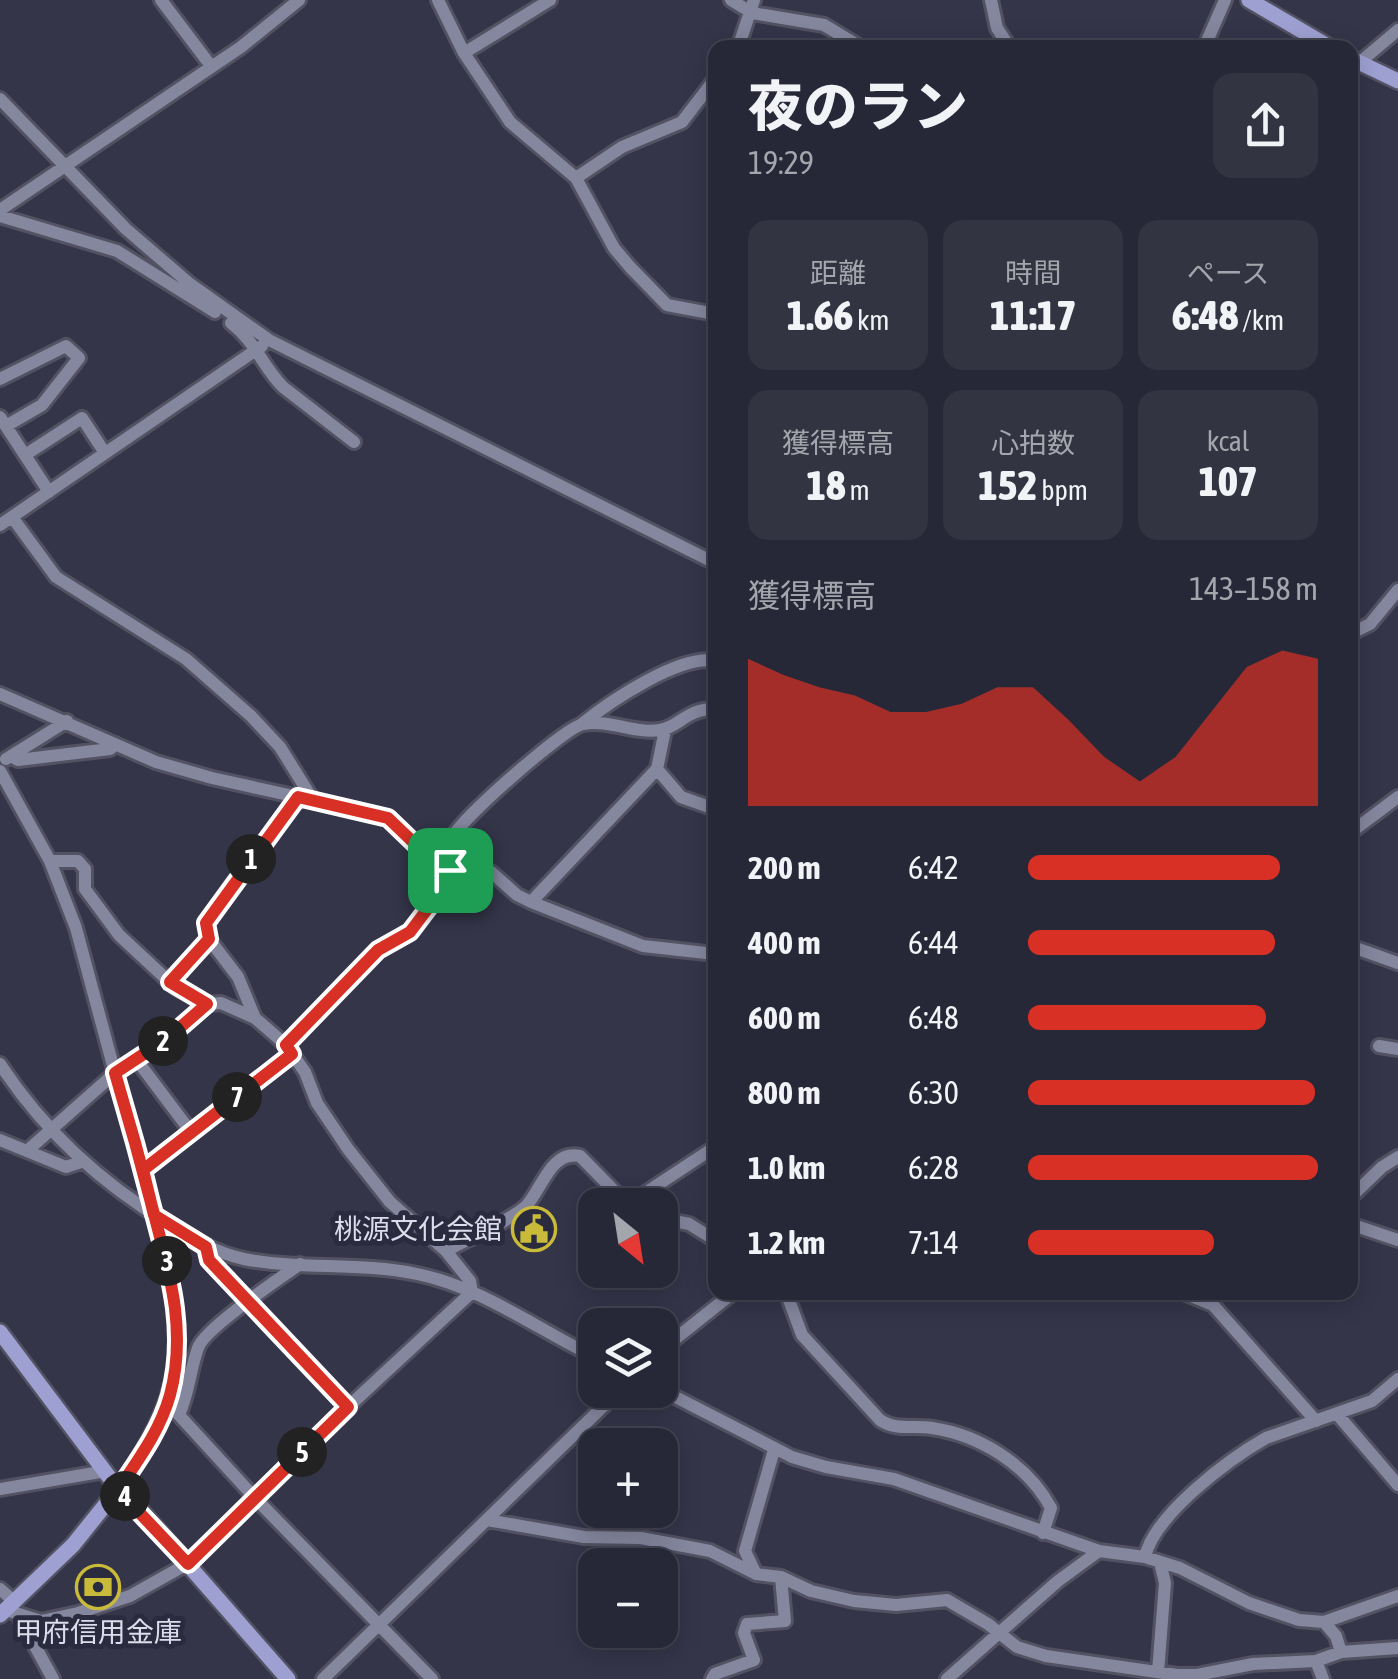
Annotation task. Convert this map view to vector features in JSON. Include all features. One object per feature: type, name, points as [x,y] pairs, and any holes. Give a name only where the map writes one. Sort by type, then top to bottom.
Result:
[{"type":"main road","points":[[1249,0],[1317,40]]},
{"type":"main road","points":[[1358,63],[1398,81]]},
{"type":"main road","points":[[0,1332],[118,1490],[288,1679]]},
{"type":"main road","points":[[5,1605],[74,1545],[118,1490]]},
{"type":"street","points":[[161,0],[211,66]]},
{"type":"street","points":[[0,213],[242,47],[299,0]]},
{"type":"street","points":[[438,0],[464,53],[510,122],[576,178],[614,248],[666,305],[708,313]]},
{"type":"street","points":[[464,53],[550,0]]},
{"type":"street","points":[[731,0],[824,25],[849,40]]},
{"type":"street","points":[[990,0],[997,28],[1005,40]]},
{"type":"street","points":[[1207,40],[1224,0]]},
{"type":"street","points":[[741,40],[753,7]]},
{"type":"street","points":[[1358,58],[1398,30]]},
{"type":"street","points":[[576,178],[622,147],[682,122],[708,89]]},
{"type":"street","points":[[0,99],[126,228],[264,345],[283,388],[354,442]]},
{"type":"street","points":[[0,213],[117,250],[264,345],[708,560]]},
{"type":"street","points":[[264,345],[6,521],[56,577],[186,659],[251,716],[280,747],[306,798]]},
{"type":"street","points":[[0,379],[66,346],[79,358],[42,406],[3,421],[48,492]]},
{"type":"street","points":[[24,455],[82,418],[106,453]]},
{"type":"street","points":[[1358,630],[1370,624],[1398,590]]},
{"type":"street","points":[[143,1170],[289,1050],[378,950],[410,932],[454,870],[450,842],[465,820],[480,810],[506,780],[620,694],[687,664],[708,660]]},
{"type":"street","points":[[0,694],[115,746],[212,778],[388,818],[440,868],[491,872],[532,902],[644,946],[708,953]]},
{"type":"street","points":[[582,724],[637,732],[665,730],[692,711],[708,710]]},
{"type":"street","points":[[6,760],[66,721]]},
{"type":"street","points":[[532,902],[657,768],[665,730]]},
{"type":"street","points":[[6,760],[110,750],[115,746]]},
{"type":"street","points":[[657,768],[681,797],[708,807]]},
{"type":"street","points":[[0,771],[50,861],[76,928],[143,1170],[178,1315],[176,1368],[167,1402],[148,1445],[118,1490]]},
{"type":"street","points":[[1358,826],[1398,797]]},
{"type":"street","points":[[255,1018],[238,977],[209,939],[206,923],[306,798]]},
{"type":"street","points":[[50,861],[78,861],[85,869],[85,889],[110,924],[170,982],[207,1004],[220,1003],[255,1018],[289,1050],[306,1072],[317,1103],[348,1149],[390,1202],[446,1251],[470,1281],[472,1292]]},
{"type":"street","points":[[170,982],[209,939]]},
{"type":"street","points":[[1358,949],[1398,963]]},
{"type":"street","points":[[28,1150],[115,1073],[168,1038],[207,1004]]},
{"type":"street","points":[[1379,1046],[1398,1049]]},
{"type":"street","points":[[136,1060],[191,1132]]},
{"type":"street","points":[[0,1064],[50,1131],[81,1162],[206,1247],[245,1259],[361,1266],[417,1274],[472,1292],[578,1349]]},
{"type":"street","points":[[0,1140],[66,1166],[81,1162]]},
{"type":"street","points":[[653,1188],[708,1152]]},
{"type":"street","points":[[446,1251],[526,1208],[558,1159],[570,1154],[580,1156],[611,1188]]},
{"type":"street","points":[[1358,1190],[1398,1157]]},
{"type":"street","points":[[678,1222],[708,1236]]},
{"type":"street","points":[[1358,1227],[1398,1240]]},
{"type":"street","points":[[206,1247],[209,1260],[348,1407]]},
{"type":"street","points":[[179,1415],[189,1392],[198,1343],[300,1264]]},
{"type":"street","points":[[5,1605],[41,1621],[78,1613],[130,1596],[188,1564],[472,1292]]},
{"type":"street","points":[[678,1337],[724,1300]]},
{"type":"street","points":[[789,1300],[802,1335],[880,1420],[891,1428],[916,1426],[948,1431],[999,1452],[1020,1469],[1050,1508],[1043,1532]]},
{"type":"street","points":[[1200,1300],[1212,1305],[1316,1421]]},
{"type":"street","points":[[1145,1557],[1150,1539],[1200,1484],[1266,1438],[1382,1396],[1398,1379]]},
{"type":"street","points":[[678,1399],[774,1450],[809,1463],[894,1479],[1099,1551],[1145,1557],[1298,1620],[1324,1622],[1398,1596]]},
{"type":"street","points":[[167,1402],[432,1679]]},
{"type":"street","points":[[323,1679],[602,1408]]},
{"type":"street","points":[[1337,1414],[1398,1485]]},
{"type":"street","points":[[756,1574],[745,1551],[774,1450]]},
{"type":"street","points":[[0,1490],[106,1472]]},
{"type":"street","points":[[488,1520],[584,1537],[641,1538],[710,1551],[756,1574],[781,1577],[811,1591],[854,1602],[948,1600],[1018,1647],[1046,1656],[1158,1672],[1197,1676],[1253,1664],[1316,1661],[1342,1652],[1398,1648]]},
{"type":"street","points":[[947,1679],[1058,1580],[1099,1551]]},
{"type":"street","points":[[1158,1672],[1164,1582],[1160,1562]]},
{"type":"street","points":[[712,1679],[715,1674],[754,1660],[744,1633],[747,1624],[784,1620],[781,1577]]},
{"type":"street","points":[[5,1605],[53,1679]]},
{"type":"street","points":[[1324,1622],[1336,1636],[1342,1652]]},
{"type":"street","points":[[1316,1661],[1324,1679]]},
{"type":"place","name":"桃源文化会館","points":[[534,1229]]},
{"type":"place","name":"甲府信用金庫","points":[[98,1587]]},
{"type":"route","points":[[450,870],[440,868],[388,818],[298,797],[206,923],[209,939],[170,982],[207,1004],[168,1038],[115,1073],[143,1170],[154,1215],[170,1272],[178,1315],[176,1368],[169,1397],[148,1445],[118,1490],[188,1564],[348,1407],[209,1260],[206,1247],[154,1215],[143,1170],[292,1054],[286,1045],[378,950],[410,932],[457,870],[450,870]]}]
